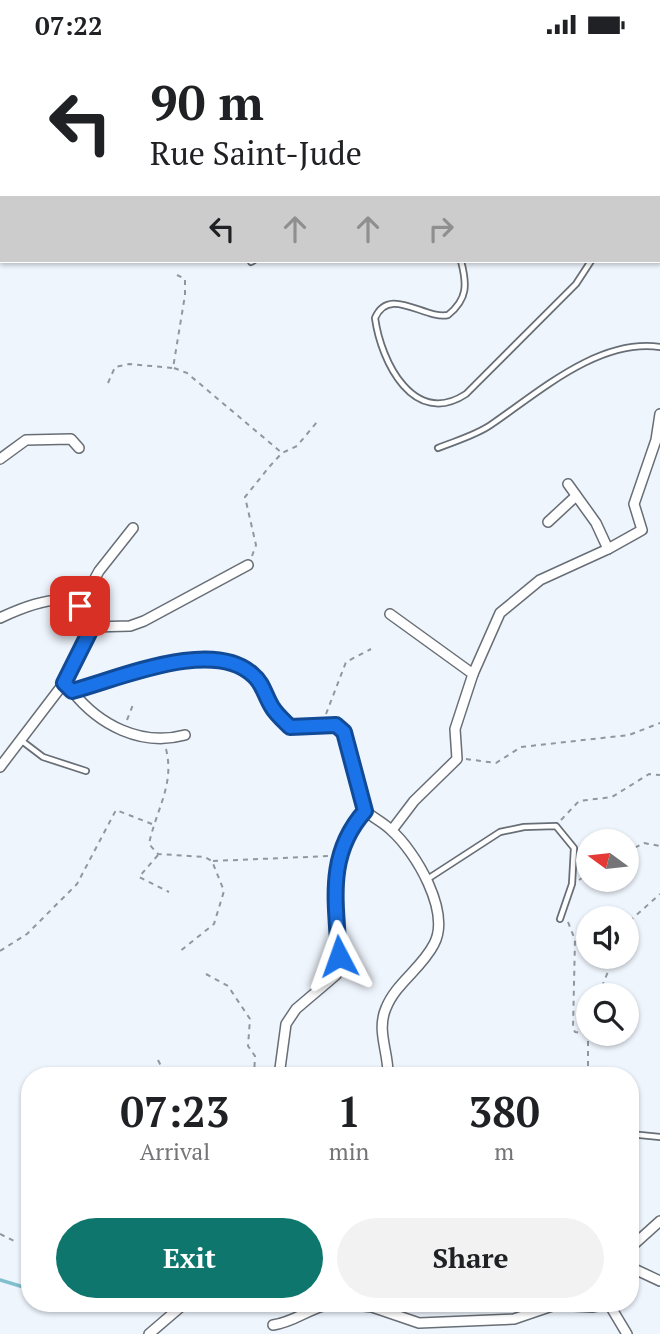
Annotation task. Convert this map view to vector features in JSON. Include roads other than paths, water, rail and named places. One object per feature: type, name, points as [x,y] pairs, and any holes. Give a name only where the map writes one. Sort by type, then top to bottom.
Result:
[{"type":"street","points":[[392,830],[414,801],[457,759],[455,729],[473,674],[500,613],[540,580],[642,530],[634,504],[658,440],[660,414]]},
{"type":"street","points":[[0,459],[26,440],[71,439],[79,448]]},
{"type":"street","points":[[568,484],[596,523],[608,549]]},
{"type":"street","points":[[548,522],[576,496]]},
{"type":"street","points":[[80,606],[99,571],[133,528]]},
{"type":"street","points":[[92,627],[130,626],[144,621],[248,565]]},
{"type":"street","points":[[0,618],[16,610],[64,600],[80,606],[92,627]]},
{"type":"street","points":[[390,614],[473,674]]},
{"type":"street","points":[[0,767],[64,683],[92,627]]},
{"type":"street","points":[[72,691],[181,660],[210,659],[234,663],[253,674],[273,709],[290,727],[308,729],[336,725],[344,732],[365,811],[392,830],[417,862],[426,880],[439,924],[435,943],[386,1008],[382,1027],[387,1067]]},
{"type":"street","points":[[64,683],[85,708],[124,733],[164,741],[184,735]]},
{"type":"street","points":[[280,1067],[286,1024],[296,1009],[336,975],[339,956],[338,856],[352,826],[365,811]]},
{"type":"street","points":[[639,1240],[660,1221]]},
{"type":"street","points":[[639,1271],[660,1281]]},
{"type":"street","points":[[149,1334],[175,1312]]},
{"type":"street","points":[[273,1325],[290,1323],[305,1312]]},
{"type":"street","points":[[387,1312],[419,1323],[514,1319],[534,1312]]},
{"type":"street","points":[[614,1312],[627,1334]]},
{"type":"lane","points":[[461,263],[466,291],[456,309],[447,315],[435,315],[399,303],[385,306],[375,318],[396,379],[415,397],[439,404],[452,403],[467,394],[576,284],[590,263]]},
{"type":"lane","points":[[438,448],[490,426],[537,389],[612,351],[634,345],[660,347]]},
{"type":"lane","points":[[22,741],[43,757],[86,771]]},
{"type":"lane","points":[[426,880],[459,862],[500,832],[524,827],[556,826],[574,848],[572,884],[559,919]]},
{"type":"lane","points":[[639,1135],[660,1137]]},
{"type":"waterway","points":[[0,1280],[21,1286]]}]
